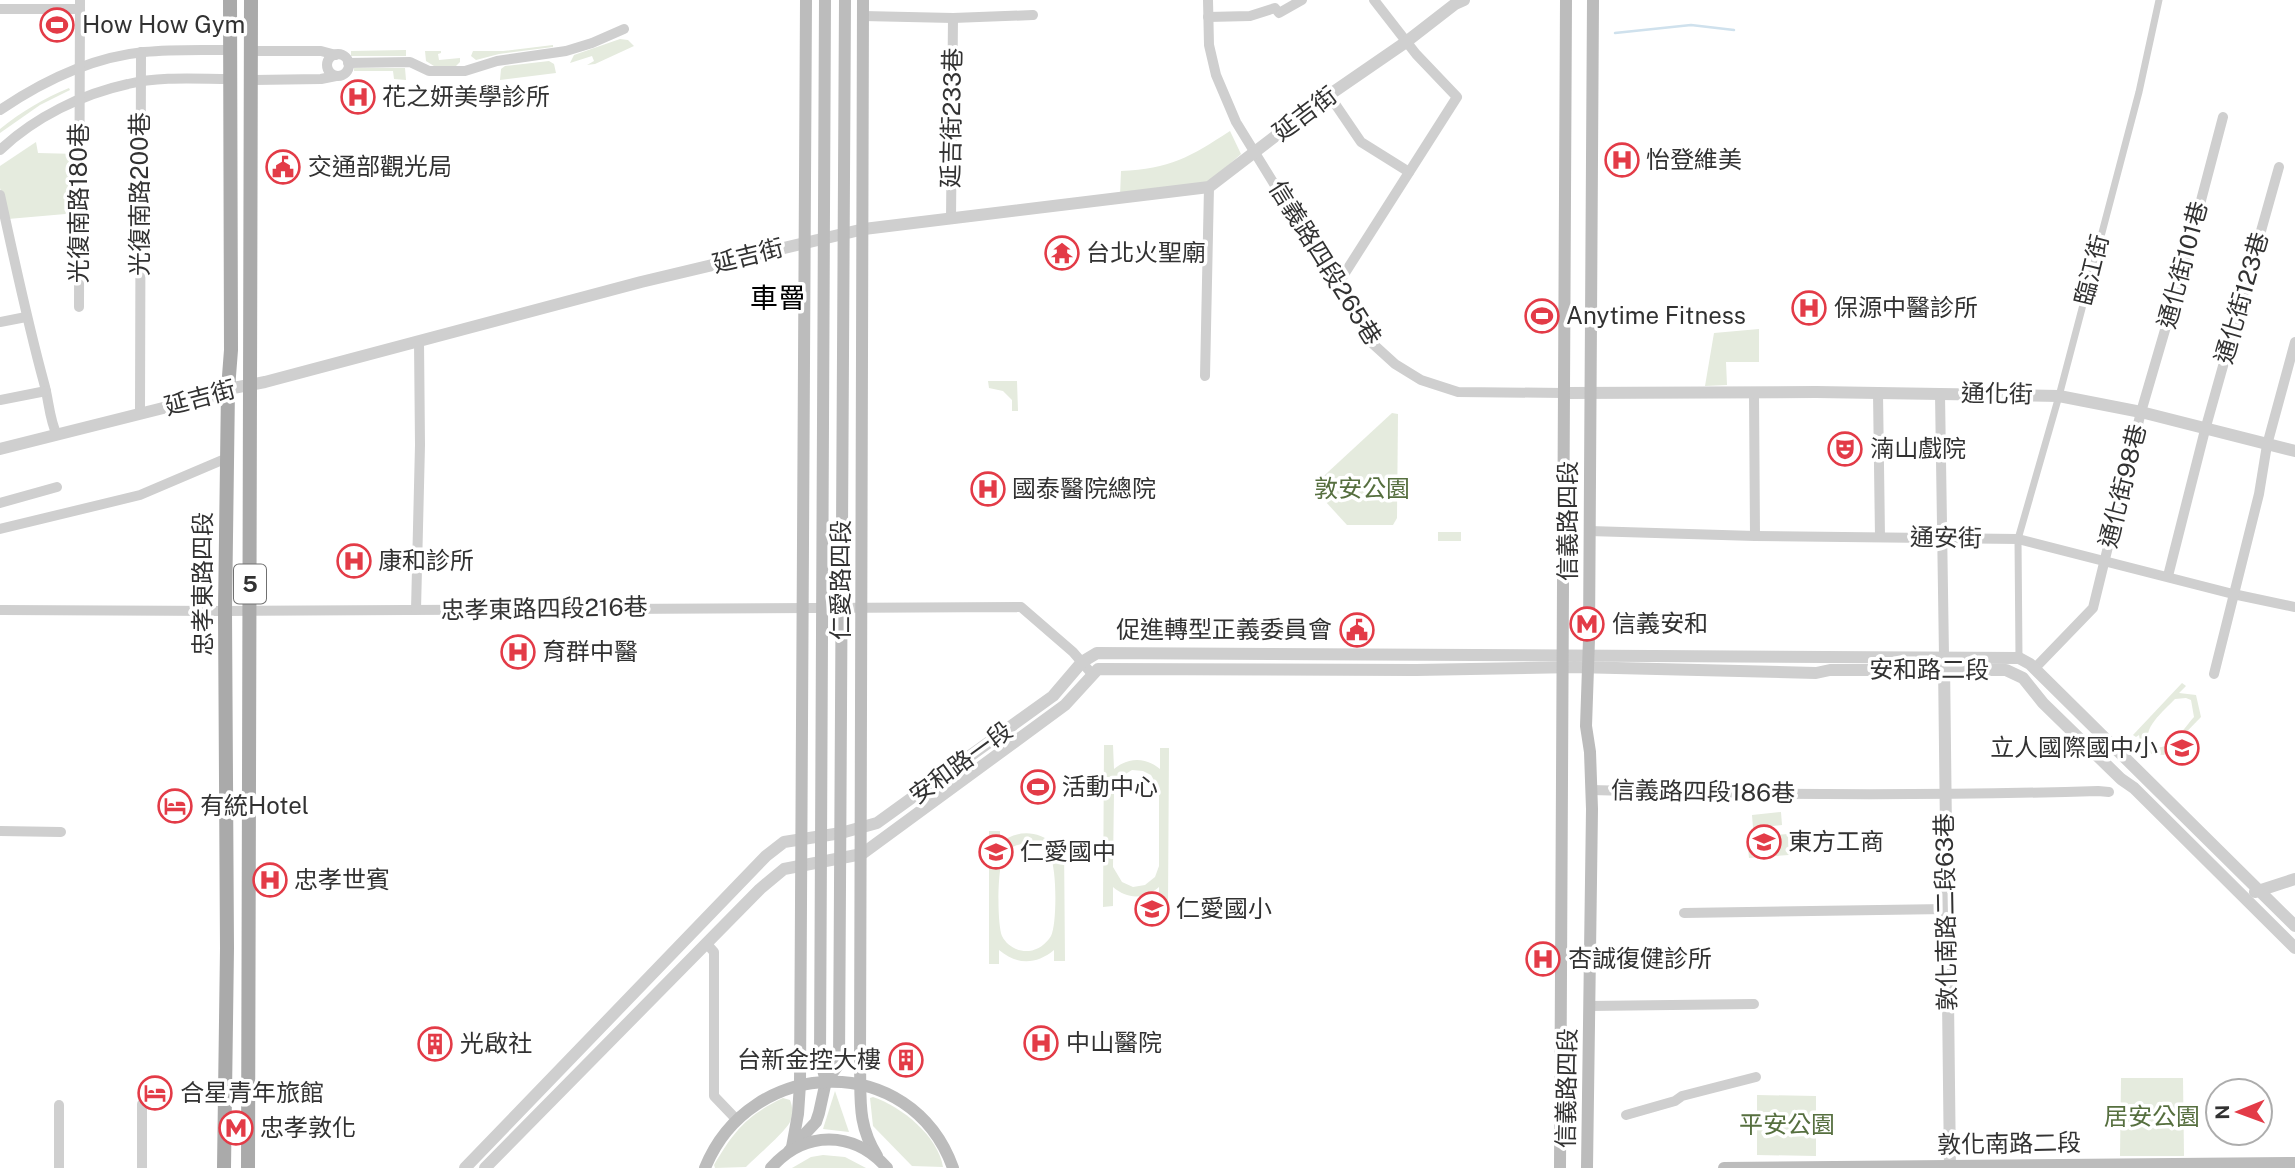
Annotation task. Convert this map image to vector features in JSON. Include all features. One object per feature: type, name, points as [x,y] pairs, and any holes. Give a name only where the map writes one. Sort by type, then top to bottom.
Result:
[{"type":"main road","name":"忠孝東路四段","points":[[224,1168],[227,948],[225,611],[231,349],[230,0]]},
{"type":"main road","name":"忠孝東路四段","points":[[248,1168],[251,0]]},
{"type":"main road","name":"仁愛路四段","points":[[790,1149],[798,1114],[800,1084],[806,0]]},
{"type":"main road","name":"仁愛路四段","points":[[825,0],[820,1059],[826,1081]]},
{"type":"main road","name":"仁愛路四段","points":[[790,1149],[816,1122],[826,1081],[839,1064],[845,0]]},
{"type":"main road","name":"仁愛路四段","points":[[863,0],[861,1084],[862,1122],[866,1138],[877,1156]]},
{"type":"main road","name":"信義路四段","points":[[1560,1168],[1575,662],[1564,393],[1566,0]]},
{"type":"main road","name":"信義路四段","points":[[1587,1168],[1591,790],[1590,752],[1575,662],[1589,531],[1593,0]]},
{"type":"main road","points":[[705,1168],[714,1148],[736,1119],[765,1097],[800,1084],[826,1081],[861,1084],[886,1094],[920,1117],[942,1144],[953,1168]]},
{"type":"main road","points":[[771,1168],[790,1149],[813,1141],[839,1140],[877,1156],[887,1168]]},
{"type":"main road","name":"敦化南路二段","points":[[1724,1168],[2295,1163]]},
{"type":"street","name":"信義路四段265巷","points":[[1208,0],[1209,45],[1216,75],[1236,122],[1373,344],[1395,364],[1421,380],[1468,394],[1564,393]]},
{"type":"street","points":[[1208,17],[1250,16],[1275,8],[1279,13],[1303,0]]},
{"type":"street","points":[[1336,287],[1457,97],[1406,42],[1374,0]]},
{"type":"street","name":"臨江街","points":[[2019,658],[2018,539],[2059,396],[2138,92],[2159,0]]},
{"type":"street","name":"延吉街","points":[[0,449],[641,282],[845,233],[1209,187],[1458,1]]},
{"type":"street","points":[[0,9],[80,5],[80,67]]},
{"type":"street","points":[[863,16],[953,18],[1033,15]]},
{"type":"street","name":"延吉街233巷","points":[[951,218],[953,18]]},
{"type":"street","points":[[348,62],[410,62],[429,71],[465,71],[497,61],[566,51],[624,29]]},
{"type":"street","points":[[0,110],[34,88],[80,67],[141,52],[230,50]]},
{"type":"street","points":[[251,51],[321,51],[343,56],[348,62]]},
{"type":"street","name":"光復南路200巷","points":[[140,414],[141,52]]},
{"type":"street","points":[[336,55],[329,58],[327,65],[329,72],[336,76]]},
{"type":"street","points":[[251,80],[321,79],[346,72],[348,62]]},
{"type":"street","name":"光復南路180巷","points":[[79,307],[80,67]]},
{"type":"street","points":[[0,149],[51,113],[79,99],[130,83],[170,79],[230,79]]},
{"type":"street","points":[[1329,95],[1361,142],[1409,172]]},
{"type":"street","name":"通化街101巷","points":[[2141,412],[2184,265],[2222,117]]},
{"type":"street","name":"通化街123巷","points":[[2168,576],[2279,167]]},
{"type":"street","points":[[1205,376],[1209,187]]},
{"type":"street","points":[[0,195],[26,317],[46,391],[52,425],[57,435]]},
{"type":"street","points":[[0,322],[26,317]]},
{"type":"street","points":[[416,610],[419,342]]},
{"type":"street","points":[[2214,674],[2259,494],[2267,444],[2295,342]]},
{"type":"street","points":[[0,400],[46,391]]},
{"type":"street","name":"通化街","points":[[1564,393],[2059,396],[2141,412],[2295,451]]},
{"type":"street","points":[[1754,393],[1755,536]]},
{"type":"street","points":[[1878,393],[1880,537]]},
{"type":"street","points":[[1940,394],[1944,663]]},
{"type":"street","name":"通化街98巷","points":[[2034,669],[2093,608],[2141,412]]},
{"type":"street","points":[[0,529],[140,495],[227,457]]},
{"type":"street","points":[[0,503],[57,487]]},
{"type":"street","name":"通安街","points":[[1589,531],[2018,539],[2295,607]]},
{"type":"street","name":"忠孝東路四段216巷","points":[[0,610],[1021,607],[1092,674]]},
{"type":"street","points":[[1082,662],[1101,653],[1575,662]]},
{"type":"street","name":"安和路二段","points":[[1575,662],[1944,663],[2019,658],[2034,669],[2295,926]]},
{"type":"street","name":"安和路一段","points":[[465,1168],[766,856],[784,842],[861,829],[894,813],[1053,696],[1082,662]]},
{"type":"street","points":[[1092,674],[1098,669],[1416,670],[1575,662]]},
{"type":"street","name":"安和路二段","points":[[1944,663],[2006,670],[2022,678],[2062,721],[2245,896],[2295,948]]},
{"type":"street","name":"敦化南路二段63巷","points":[[1944,663],[1950,1167]]},
{"type":"street","name":"安和路一段","points":[[485,1168],[760,888],[784,869],[862,854],[1065,705],[1092,674]]},
{"type":"street","name":"信義路四段186巷","points":[[1591,790],[1815,793],[2109,792]]},
{"type":"street","points":[[0,831],[61,832]]},
{"type":"street","points":[[2245,896],[2295,879]]},
{"type":"street","points":[[1684,913],[1946,909]]},
{"type":"street","points":[[707,944],[714,952],[714,1096],[736,1119]]},
{"type":"street","points":[[1589,1006],[1754,1003]]},
{"type":"street","points":[[1626,1115],[1675,1101],[1682,1096],[1756,1077]]},
{"type":"street","points":[[142,1104],[142,1168]]},
{"type":"street","points":[[59,1105],[59,1168]]},
{"type":"green space","points":[[620,39],[628,40],[634,46],[595,64],[587,65],[594,61],[592,56],[570,63],[574,55]]},
{"type":"green space","points":[[553,45],[476,60],[471,56],[473,51],[503,51]]},
{"type":"green space","points":[[406,50],[406,56],[351,56],[351,51]]},
{"type":"green space","points":[[425,51],[441,51],[438,54],[439,60],[460,58],[460,62],[456,66],[434,66],[426,61]]},
{"type":"green space","points":[[549,61],[554,64],[556,73],[500,80],[501,69],[505,66]]},
{"type":"green space","points":[[354,68],[405,68],[406,80],[394,79],[393,71],[354,71]]},
{"type":"green space","points":[[69,88],[70,90],[40,105],[0,133],[0,129],[24,111]]},
{"type":"green space","points":[[1230,131],[1241,154],[1207,184],[1120,196],[1121,171],[1153,168],[1179,160]]},
{"type":"green space","points":[[36,142],[38,153],[78,154],[77,213],[8,219],[0,188],[0,166]]},
{"type":"green space","points":[[1759,329],[1759,362],[1726,362],[1727,385],[1705,386],[1714,333]]},
{"type":"green space","points":[[988,381],[1017,381],[1018,411],[1012,411],[1012,400],[1003,391],[989,388]]},
{"type":"green space","name":"敦安公園","points":[[1392,413],[1398,414],[1397,518],[1393,525],[1347,525],[1314,489],[1314,485]]},
{"type":"green space","points":[[1438,532],[1461,532],[1461,541],[1438,541]]},
{"type":"green space","points":[[2182,683],[2186,686],[2179,693],[2196,695],[2201,717],[2164,755],[2152,754],[2141,747],[2139,735],[2133,735]],"holes":[[[2175,699],[2191,700],[2194,717],[2180,734],[2163,747],[2150,746],[2148,733],[2160,715]]]},
{"type":"green space","points":[[1104,745],[1113,745],[1114,769],[1125,762],[1137,760],[1149,762],[1160,769],[1160,748],[1169,748],[1168,907],[1159,907],[1159,887],[1142,896],[1130,896],[1113,887],[1113,906],[1103,907]],"holes":[[[1132,770],[1151,775],[1159,789],[1159,866],[1155,877],[1145,885],[1133,887],[1122,882],[1113,867],[1114,791],[1119,778]]]},
{"type":"green space","points":[[1781,812],[1782,825],[1753,828],[1752,815]]},
{"type":"green space","points":[[989,831],[1000,831],[1000,843],[1027,833],[1041,836],[1054,844],[1064,842],[1065,961],[1054,961],[1054,950],[1033,961],[1020,961],[999,950],[999,964],[989,964]],"holes":[[[1027,843],[1037,846],[1050,856],[1054,872],[1055,909],[1053,930],[1049,939],[1039,948],[1025,951],[1010,945],[1002,936],[998,896],[1002,862],[1006,853],[1017,845]]]},
{"type":"green space","points":[[1788,834],[1789,855],[1749,858],[1747,837]]},
{"type":"green space","name":"居安公園","points":[[2121,1078],[2183,1078],[2184,1156],[2120,1156]]},
{"type":"green space","points":[[835,1091],[849,1132],[823,1129]]},
{"type":"green space","name":"平安公園","points":[[1757,1095],[1816,1096],[1816,1156],[1757,1155]]},
{"type":"green space","points":[[873,1097],[907,1115],[917,1124],[934,1144],[943,1167],[912,1166],[873,1126],[870,1098]]},
{"type":"green space","points":[[783,1098],[790,1100],[792,1117],[776,1138],[746,1167],[715,1168],[721,1153],[742,1125]]},
{"type":"green space","points":[[811,1157],[845,1157],[866,1168],[792,1168]]},
{"type":"waterway","points":[[1615,33],[1691,25],[1734,30]]},
{"type":"place","name":"How How Gym","points":[[57,25]]},
{"type":"place","name":"花之妍美學診所","points":[[358,97]]},
{"type":"place","name":"怡登維美","points":[[1622,160]]},
{"type":"place","name":"交通部觀光局","points":[[283,167]]},
{"type":"place","name":"台北火聖廟","points":[[1062,253]]},
{"type":"place","name":"保源中醫診所","points":[[1809,308]]},
{"type":"place","name":"Anytime Fitness","points":[[1542,316]]},
{"type":"place","name":"湳山戲院","points":[[1845,449]]},
{"type":"place","name":"國泰醫院總院","points":[[988,489]]},
{"type":"place","name":"康和診所","points":[[354,561]]},
{"type":"place","name":"信義安和","points":[[1587,624]]},
{"type":"place","name":"促進轉型正義委員會","points":[[1357,630]]},
{"type":"place","name":"育群中醫","points":[[518,652]]},
{"type":"place","name":"立人國際國中小","points":[[2182,748]]},
{"type":"place","name":"活動中心","points":[[1038,787]]},
{"type":"place","name":"有統Hotel","points":[[175,806]]},
{"type":"place","name":"東方工商","points":[[1764,842]]},
{"type":"place","name":"仁愛國中","points":[[996,852]]},
{"type":"place","name":"忠孝世賓","points":[[270,880]]},
{"type":"place","name":"仁愛國小","points":[[1152,909]]},
{"type":"place","name":"杏誠復健診所","points":[[1543,959]]},
{"type":"place","name":"中山醫院","points":[[1041,1043]]},
{"type":"place","name":"光啟社","points":[[435,1044]]},
{"type":"place","name":"台新金控大樓","points":[[906,1060]]},
{"type":"place","name":"合星青年旅館","points":[[155,1093]]},
{"type":"place","name":"忠孝敦化","points":[[236,1128]]},
{"type":"district","name":"車罾","points":[[778,298]]}]
